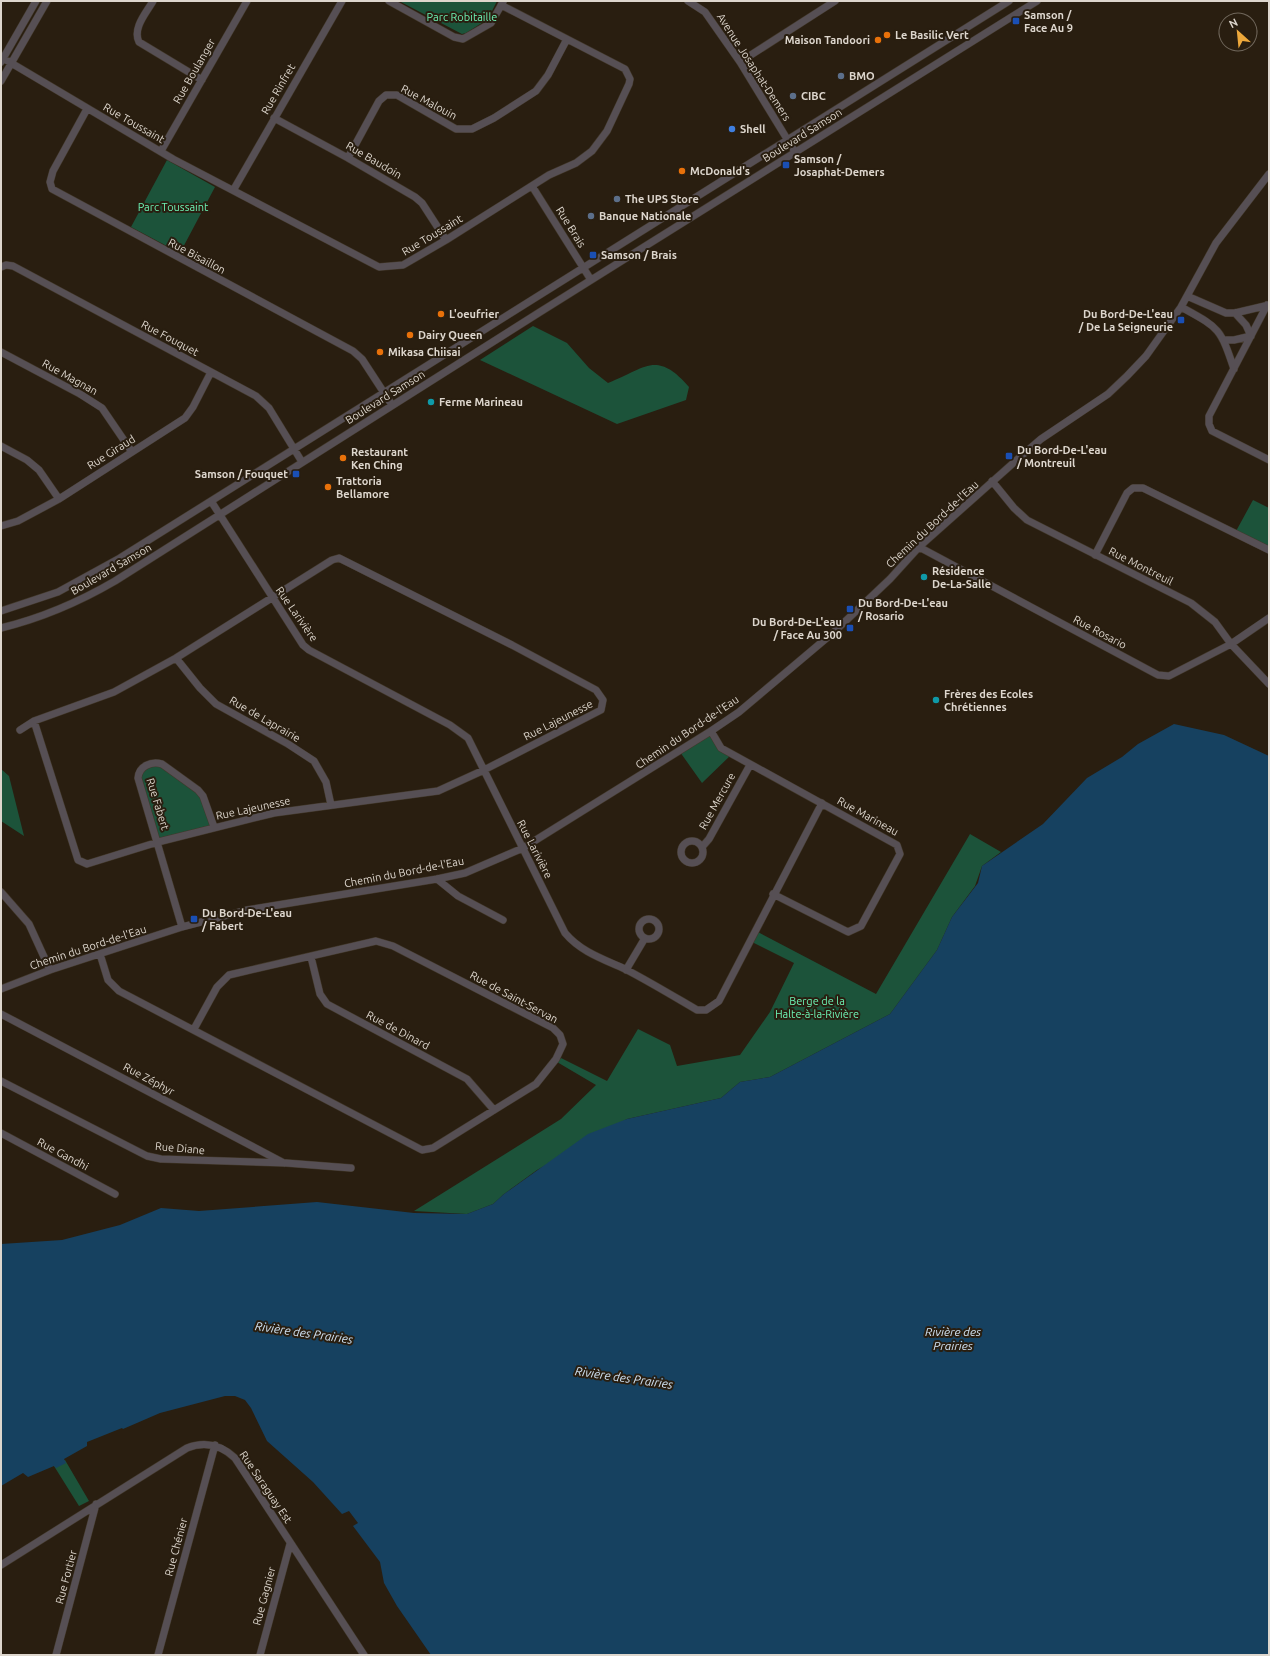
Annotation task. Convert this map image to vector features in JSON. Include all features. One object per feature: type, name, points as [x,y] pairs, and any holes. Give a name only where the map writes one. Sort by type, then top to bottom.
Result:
[{"type":"street","points":[[2,59],[36,1]]},
{"type":"street","points":[[1,81],[47,1]]},
{"type":"street","points":[[153,1],[137,29],[139,42],[202,80]]},
{"type":"street","name":"Rue Boulanger","points":[[161,151],[247,1]]},
{"type":"street","name":"Rue Rinfret","points":[[234,190],[342,1]]},
{"type":"street","points":[[389,1],[454,37],[463,39],[491,23],[502,3]]},
{"type":"street","name":"Avenue Josaphat-Demers","points":[[688,1],[705,12],[740,62],[795,152]]},
{"type":"street","points":[[740,62],[834,1]]},
{"type":"street","name":"Boulevard Samson","points":[[1,611],[38,600],[80,581],[211,501],[1009,1]]},
{"type":"street","name":"Boulevard Samson","points":[[1,628],[46,615],[93,594],[1037,1]]},
{"type":"street","name":"Rue Toussaint","points":[[2,59],[161,151],[379,267],[403,265],[446,240],[549,175],[576,163],[592,151],[607,131],[629,84],[630,79],[625,69],[502,3]]},
{"type":"street","name":"Rue Malouin","points":[[348,158],[379,101],[386,95],[397,96],[456,129],[472,129],[494,118],[536,90],[548,75],[567,39]]},
{"type":"street","name":"Rue Bisaillon","points":[[87,109],[53,171],[50,182],[52,189],[353,351],[362,359],[392,405]]},
{"type":"street","name":"Rue Baudoin","points":[[274,118],[348,158],[415,197],[422,203],[446,240]]},
{"type":"street","name":"Chemin du Bord-de-l'Eau","points":[[1,989],[50,970],[182,927],[247,910],[437,879],[465,873],[523,848],[711,731],[739,712],[836,630],[919,548],[1041,439],[1108,394],[1118,385],[1146,356],[1181,307],[1216,243],[1269,174]]},
{"type":"street","name":"Rue Brais","points":[[532,186],[591,280]]},
{"type":"street","name":"Rue Fouquet","points":[[1,267],[6,265],[13,266],[262,400],[302,462]]},
{"type":"street","points":[[1187,296],[1216,310],[1235,313],[1268,305]]},
{"type":"street","points":[[1268,305],[1209,416],[1209,424],[1212,431],[1269,460]]},
{"type":"street","points":[[1181,307],[1210,324],[1224,340],[1234,369]]},
{"type":"street","points":[[1235,313],[1246,325],[1251,336]]},
{"type":"street","points":[[1224,340],[1234,340],[1251,336]]},
{"type":"street","name":"Rue Magnan","points":[[1,352],[80,394],[102,408],[132,452]]},
{"type":"street","name":"Rue Giraud","points":[[1,526],[18,521],[59,498],[185,418],[193,408],[211,372]]},
{"type":"street","points":[[1,446],[27,460],[39,470],[59,498]]},
{"type":"street","name":"Rue Montreuil","points":[[992,482],[1014,508],[1027,520],[1191,603],[1215,622],[1231,644],[1269,684]]},
{"type":"street","points":[[1095,555],[1127,493],[1133,488],[1142,488],[1269,550]]},
{"type":"street","name":"Rue Larivière","points":[[211,501],[271,598],[298,638],[309,650],[450,725],[468,738],[566,933],[572,940],[580,948],[626,970],[698,1010],[706,1010],[719,1001],[773,894],[822,804]]},
{"type":"street","name":"Rue Rosario","points":[[919,548],[1158,675],[1169,676],[1231,644],[1269,618]]},
{"type":"street","name":"Rue Lajeunesse","points":[[20,730],[34,721],[114,692],[176,658],[332,560],[339,558],[596,690],[603,700],[601,710],[484,770],[438,791],[274,813],[158,842],[87,864],[78,860],[34,721]]},
{"type":"street","name":"Rue de Laprairie","points":[[176,658],[200,688],[216,704],[288,744],[314,761],[326,782],[331,805]]},
{"type":"street","name":"Rue Marineau","points":[[711,731],[721,748],[897,845],[900,854],[861,926],[848,932],[773,894]]},
{"type":"street","name":"Rue Fabert","points":[[182,927],[138,778],[138,772],[142,767],[156,762],[162,764],[198,790],[203,796],[214,827]]},
{"type":"street","name":"Rue Mercure","points":[[702,846],[709,839],[750,765]]},
{"type":"street","points":[[437,879],[458,896],[503,920]]},
{"type":"street","points":[[1,892],[29,924],[50,970]]},
{"type":"street","points":[[626,970],[645,938]]},
{"type":"street","name":"Rue de Saint-Servan","points":[[100,954],[108,980],[119,991],[194,1029],[422,1150],[433,1148],[536,1084],[556,1059],[563,1044],[560,1035],[553,1028],[393,946],[376,941],[229,975],[217,987],[194,1029]]},
{"type":"street","name":"Rue de Dinard","points":[[311,957],[320,994],[327,1004],[467,1079],[494,1110]]},
{"type":"street","name":"Rue Zéphyr","points":[[1,1014],[286,1164]]},
{"type":"street","name":"Rue Diane","points":[[1,1081],[147,1156],[161,1159],[351,1168]]},
{"type":"street","name":"Rue Gandhi","points":[[1,1133],[115,1194]]},
{"type":"street","points":[[1,1565],[187,1448],[195,1444],[215,1445]]},
{"type":"street","name":"Rue Saraguay Est","points":[[215,1445],[235,1458],[363,1655]]},
{"type":"street","name":"Rue Chénier","points":[[158,1655],[215,1445]]},
{"type":"street","name":"Rue Fortier","points":[[56,1655],[96,1504]]},
{"type":"street","name":"Rue Gagnier","points":[[260,1655],[290,1544]]},
{"type":"green space","name":"Parc Robitaille","points":[[399,1],[497,1],[488,19],[462,34]]},
{"type":"green space","name":"Parc Toussaint","points":[[167,160],[215,187],[180,253],[131,227]]},
{"type":"green space","points":[[533,326],[567,343],[589,368],[608,383],[641,368],[659,365],[668,368],[678,375],[689,387],[686,400],[617,424],[480,360]]},
{"type":"green space","points":[[1253,500],[1269,508],[1269,550],[1235,533]]},
{"type":"green space","points":[[711,731],[721,748],[732,754],[702,783],[680,752]]},
{"type":"green space","points":[[156,762],[198,790],[214,827],[158,842],[138,772]]},
{"type":"green space","points":[[1,769],[9,776],[24,836],[1,821]]},
{"type":"green space","name":"Berge de la Halte-à-la-Rivière","points":[[970,834],[1001,852],[982,866],[975,886],[952,917],[937,950],[890,1014],[770,1077],[740,1082],[721,1098],[627,1119],[537,1170],[493,1204],[467,1214],[414,1211],[561,1119],[596,1085],[557,1062],[561,1058],[607,1081],[638,1029],[670,1045],[677,1066],[740,1055],[770,1012],[794,963],[750,941],[756,931],[876,994]]},
{"type":"green space","points":[[65,1460],[89,1501],[79,1506],[54,1466]]},
{"type":"water","name":"Rivière des Prairies","points":[[1174,724],[1224,735],[1269,756],[1269,1655],[431,1655],[397,1606],[384,1583],[380,1562],[353,1526],[358,1523],[349,1511],[342,1514],[313,1482],[267,1441],[251,1408],[245,1400],[235,1396],[225,1396],[160,1413],[123,1429],[122,1428],[87,1442],[87,1446],[64,1459],[66,1463],[56,1468],[54,1466],[28,1477],[23,1473],[1,1486],[1,1244],[62,1240],[120,1225],[161,1208],[199,1211],[317,1202],[414,1213],[467,1214],[493,1204],[504,1194],[588,1134],[627,1119],[721,1098],[740,1082],[770,1077],[890,1014],[937,950],[952,917],[978,883],[982,866],[1043,824],[1087,778],[1122,757],[1138,744]]},
{"type":"place","name":"Samson / Face Au 9","points":[[1016,21]]},
{"type":"place","name":"Le Basilic Vert","points":[[887,35]]},
{"type":"place","name":"Maison Tandoori","points":[[878,40]]},
{"type":"place","name":"BMO","points":[[841,76]]},
{"type":"place","name":"CIBC","points":[[793,96]]},
{"type":"place","name":"Shell","points":[[732,129]]},
{"type":"place","name":"Samson / Josaphat-Demers","points":[[786,165]]},
{"type":"place","name":"McDonald's","points":[[682,171]]},
{"type":"place","name":"The UPS Store","points":[[617,199]]},
{"type":"place","name":"Banque Nationale","points":[[591,216]]},
{"type":"place","name":"Samson / Brais","points":[[593,255]]},
{"type":"place","name":"L'oeufrier","points":[[441,314]]},
{"type":"place","name":"Du Bord-De-L'eau / De La Seigneurie","points":[[1181,320]]},
{"type":"place","name":"Dairy Queen","points":[[410,335]]},
{"type":"place","name":"Mikasa Chiisai","points":[[380,352]]},
{"type":"place","name":"Ferme Marineau","points":[[431,402]]},
{"type":"place","name":"Du Bord-De-L'eau / Montreuil","points":[[1009,456]]},
{"type":"place","name":"Restaurant Ken Ching","points":[[343,458]]},
{"type":"place","name":"Samson / Fouquet","points":[[296,474]]},
{"type":"place","name":"Trattoria Bellamore","points":[[328,487]]},
{"type":"place","name":"Résidence De-La-Salle","points":[[924,577]]},
{"type":"place","name":"Du Bord-De-L'eau / Rosario","points":[[850,609]]},
{"type":"place","name":"Du Bord-De-L'eau / Face Au 300","points":[[850,628]]},
{"type":"place","name":"Frères des Ecoles Chrétiennes","points":[[936,700]]},
{"type":"place","name":"Du Bord-De-L'eau / Fabert","points":[[194,919]]}]
